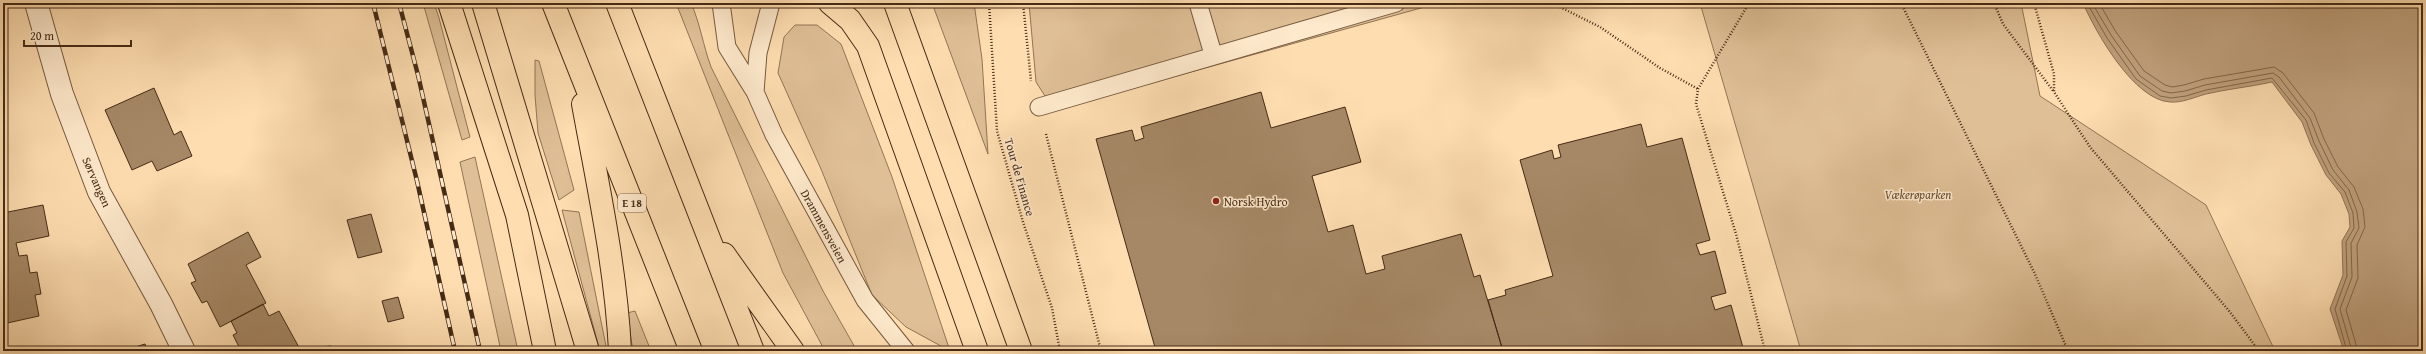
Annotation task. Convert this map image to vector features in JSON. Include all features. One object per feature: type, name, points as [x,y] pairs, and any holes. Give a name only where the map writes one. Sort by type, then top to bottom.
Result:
[{"type":"highway","points":[[449,3],[517,215],[545,351]]},
{"type":"highway","points":[[483,3],[588,351]]},
{"type":"highway","name":"E 18","points":[[553,3],[691,351]]},
{"type":"highway","points":[[617,3],[753,351]]},
{"type":"highway","points":[[830,3],[850,20],[868,46],[977,351]]},
{"type":"highway","points":[[895,3],[1021,351]]},
{"type":"highway","points":[[573,54],[602,207],[618,318],[620,351]]},
{"type":"highway","points":[[505,79],[517,215]]},
{"type":"highway","points":[[704,227],[793,351]]},
{"type":"street","name":"Sørvangen","points":[[36,3],[62,94],[99,192],[161,304],[184,351]]},
{"type":"lane","name":"Drammensveien","points":[[720,3],[727,47],[755,92],[774,135],[865,300],[906,351]]},
{"type":"lane","name":"Drammensveien","points":[[755,92],[758,53],[771,3]]},
{"type":"lane","points":[[1198,3],[1213,54]]},
{"type":"lane","points":[[1039,106],[1213,54],[1396,3]]},
{"type":"path","name":"Tour de Finance","points":[[989,3],[997,131],[1023,222],[1052,308],[1060,351]]},
{"type":"path","points":[[1023,3],[1032,85],[1039,106],[1101,351]]},
{"type":"path","points":[[1552,3],[1600,27],[1660,68],[1698,89]]},
{"type":"path","points":[[1749,3],[1698,89],[1696,104],[1736,234],[1765,351]]},
{"type":"path","points":[[1901,3],[2035,274],[2068,351]]},
{"type":"path","points":[[1994,3],[2003,24],[2054,92],[2090,147],[2230,312],[2260,351]]},
{"type":"path","points":[[2034,3],[2054,74],[2054,92]]},
{"type":"green space","points":[[423,3],[434,3],[439,18],[470,137],[462,140]]},
{"type":"green space","points":[[676,3],[691,3],[697,18],[711,67],[823,291],[857,351],[825,351],[783,273]]},
{"type":"green space","points":[[932,3],[974,3],[982,59],[988,154]]},
{"type":"green space","points":[[1029,3],[1439,3],[1054,110],[1036,82]]},
{"type":"green space","name":"Vækerøparken","points":[[1700,3],[2021,3],[2040,96],[2206,205],[2275,351],[1801,351]]},
{"type":"green space","points":[[795,25],[817,25],[841,44],[892,177],[950,351],[906,327],[872,295],[821,169],[778,73],[784,37]]},
{"type":"green space","points":[[535,60],[539,61],[574,190],[559,200],[538,133],[535,95]]},
{"type":"green space","points":[[475,157],[518,351],[501,351],[460,162]]},
{"type":"green space","points":[[562,210],[579,212],[607,351],[600,351]]},
{"type":"green space","points":[[635,311],[651,351],[633,351],[627,313]]},
{"type":"water","points":[[2083,3],[2423,3],[2423,351],[2344,351],[2330,309],[2343,275],[2342,241],[2350,227],[2349,214],[2341,194],[2326,175],[2311,145],[2302,122],[2272,82],[2214,92],[2179,102],[2170,102],[2156,98],[2143,90],[2130,78],[2118,63],[2097,31]]},
{"type":"building","points":[[93,3],[117,3],[94,7]]},
{"type":"building","points":[[154,88],[174,135],[181,131],[192,156],[157,171],[152,161],[132,170],[105,110]]},
{"type":"building","name":"Norsk Hydro","points":[[1261,92],[1271,128],[1345,107],[1361,162],[1312,176],[1328,232],[1353,225],[1366,274],[1385,269],[1382,256],[1461,234],[1474,277],[1480,275],[1503,351],[1156,351],[1096,139],[1132,130],[1135,141],[1144,138],[1141,127]]},
{"type":"building","points":[[1641,124],[1647,147],[1682,138],[1710,240],[1696,244],[1700,255],[1715,251],[1726,293],[1711,297],[1715,310],[1731,305],[1744,351],[1503,351],[1488,300],[1506,295],[1505,290],[1553,276],[1520,160],[1552,150],[1554,159],[1561,157],[1558,145]]},
{"type":"building","points":[[43,205],[49,236],[16,243],[19,256],[27,255],[30,273],[37,272],[41,294],[35,295],[39,316],[3,324],[3,213]]},
{"type":"building","points":[[371,214],[382,252],[358,258],[347,220]]},
{"type":"building","points":[[248,232],[261,257],[246,265],[266,303],[220,327],[207,301],[202,303],[191,283],[196,281],[188,264]]},
{"type":"building","points":[[398,297],[404,318],[388,322],[382,301]]},
{"type":"building","points":[[263,304],[269,316],[279,311],[301,351],[241,351],[233,335],[237,333],[231,321]]},
{"type":"building","points":[[145,344],[148,351],[122,351]]},
{"type":"building","points":[[331,346],[332,351],[301,351],[300,349]]},
{"type":"railway","points":[[373,3],[417,181],[455,351]]},
{"type":"railway","points":[[399,3],[418,75],[480,351]]},
{"type":"place","name":"Norsk Hydro","points":[[1216,201]]}]
